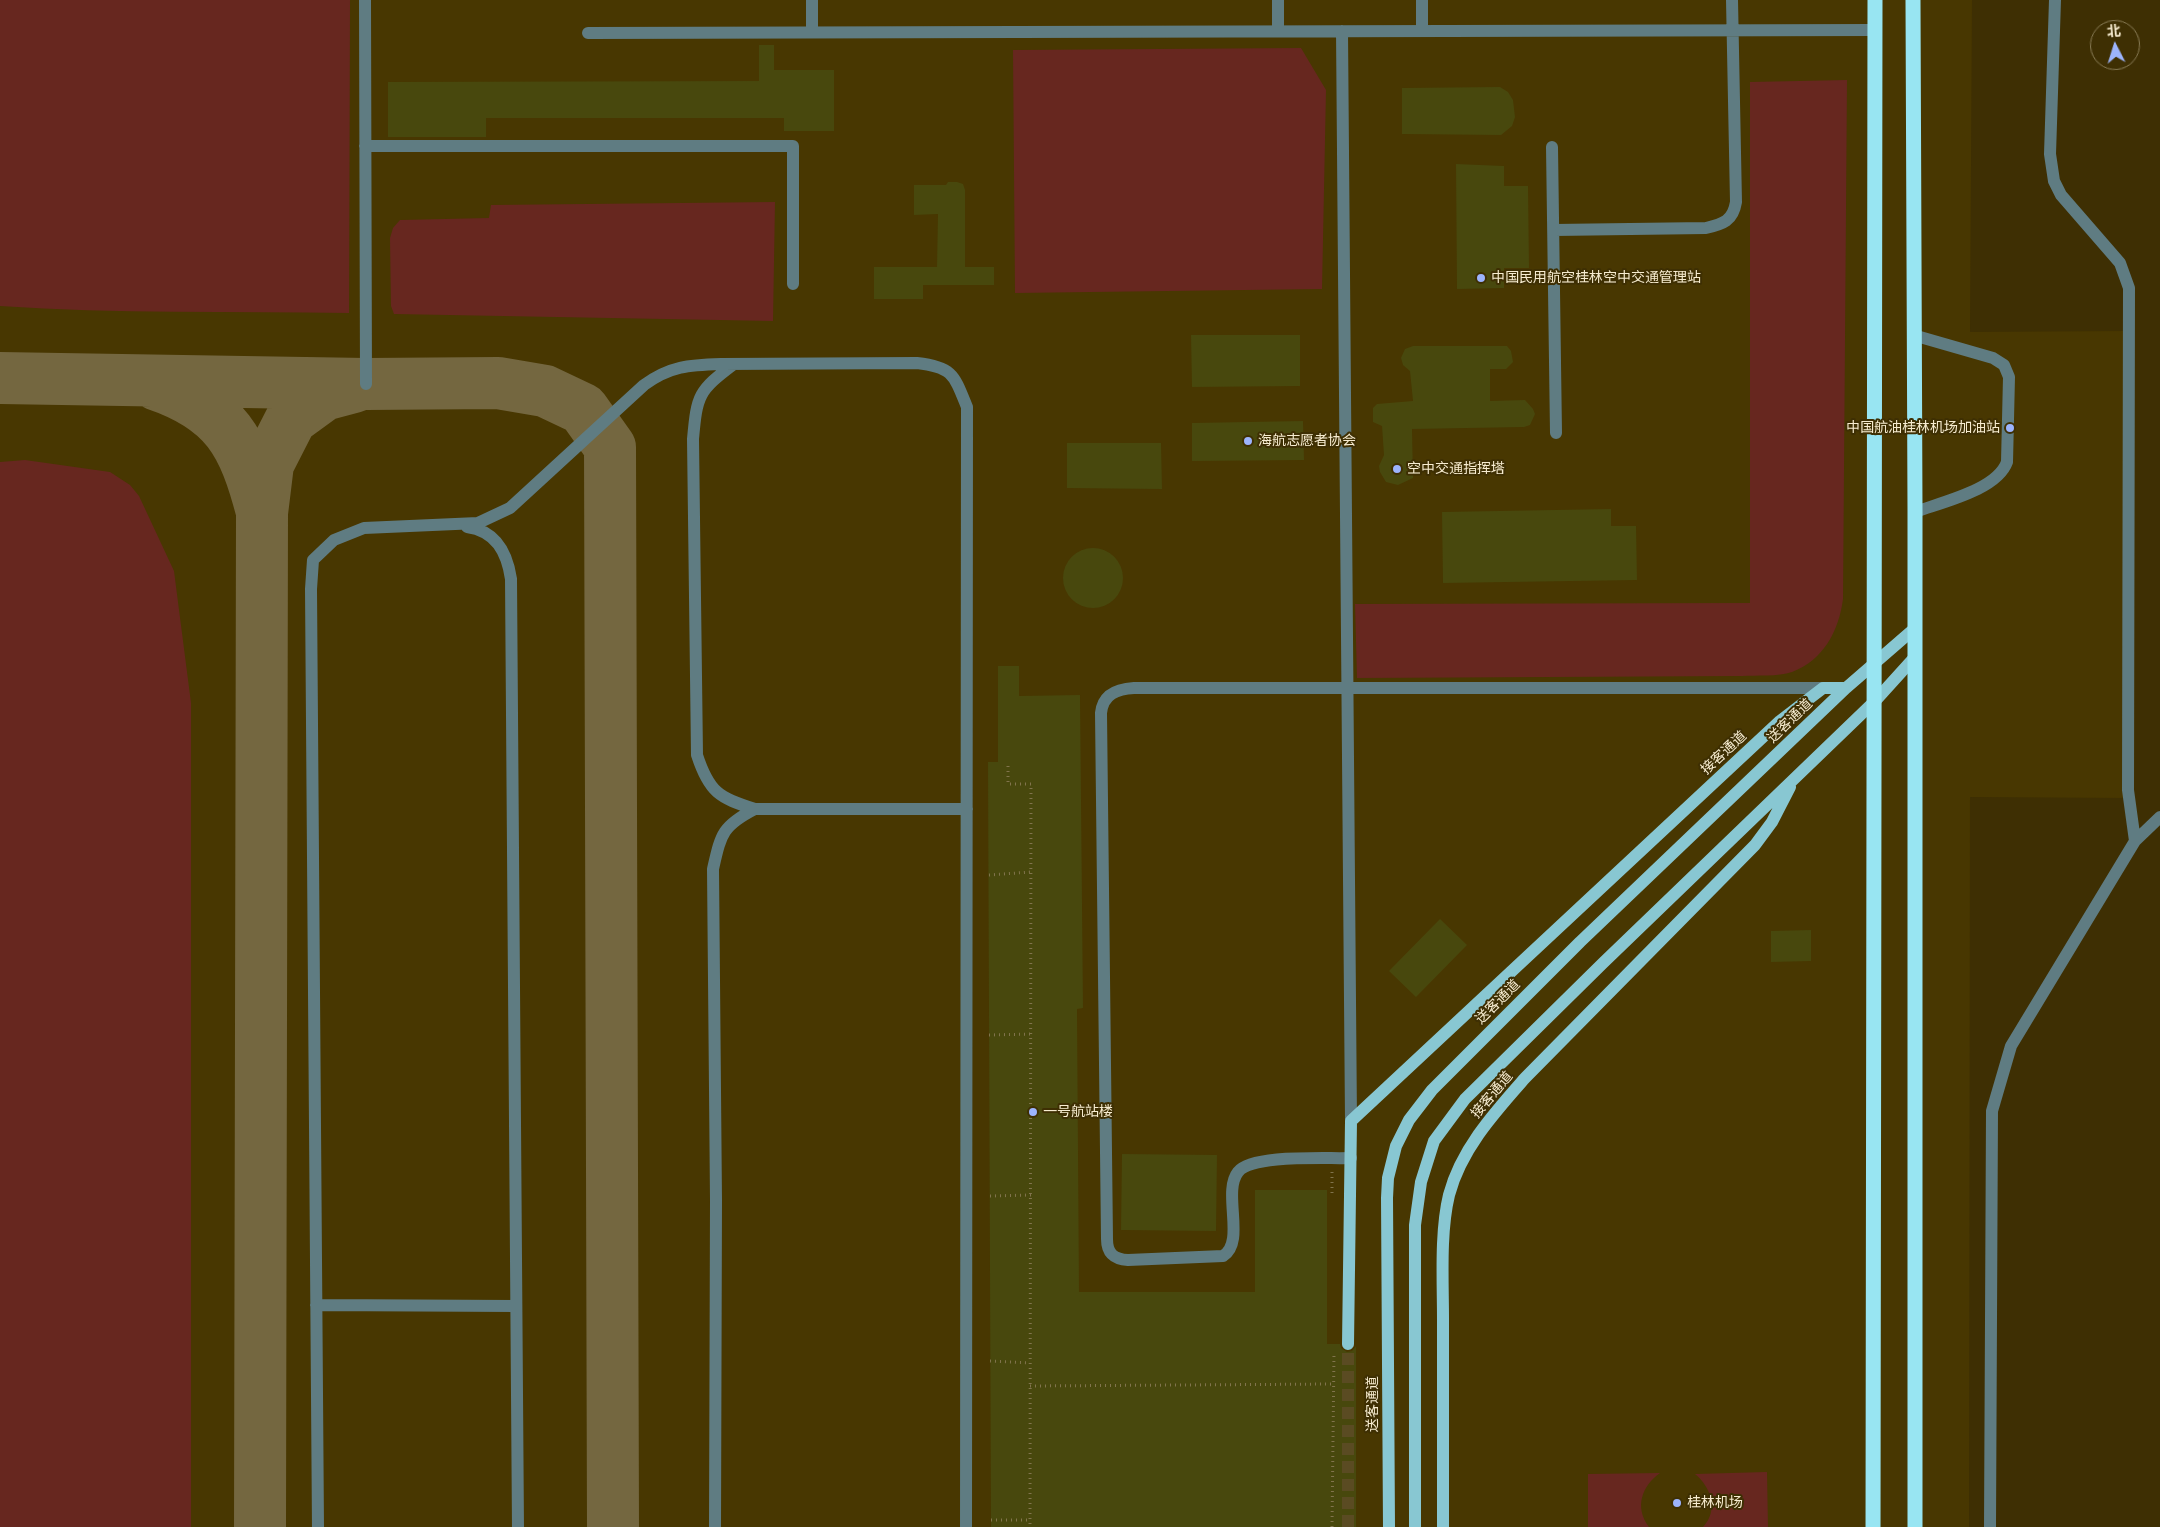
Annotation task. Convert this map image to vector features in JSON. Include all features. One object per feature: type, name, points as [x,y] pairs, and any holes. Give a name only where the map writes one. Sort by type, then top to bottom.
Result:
[{"type":"highway","points":[[1873,1527],[1876,700],[1874,663],[1874,0]]},
{"type":"highway","points":[[1913,0],[1915,1527]]},
{"type":"main road","name":"送客通道","points":[[1389,1527],[1387,1198],[1388,1178],[1396,1146],[1409,1120],[1432,1090],[1580,942],[1846,688],[1914,629]]},
{"type":"main road","points":[[1415,1527],[1415,1225],[1421,1182],[1434,1141],[1464,1099],[1876,700],[1914,658]]},
{"type":"main road","points":[[1823,688],[1846,688]]},
{"type":"main road","name":"接客通道","points":[[1351,1121],[1780,721],[1823,688]]},
{"type":"main road","name":"接客通道","points":[[1443,1527],[1443,1254],[1449,1196],[1462,1162],[1474,1140],[1496,1110],[1525,1078],[1755,845],[1772,822],[1794,778]]},
{"type":"main road","points":[[1348,1344],[1351,1121]]},
{"type":"street","points":[[365,0],[366,384]]},
{"type":"street","points":[[812,0],[812,32]]},
{"type":"street","points":[[1278,0],[1278,31]]},
{"type":"street","points":[[1422,0],[1422,31]]},
{"type":"street","points":[[1554,230],[1706,228],[1729,220],[1736,202],[1732,0]]},
{"type":"street","points":[[2055,0],[2050,154],[2054,181],[2061,195],[2120,263],[2129,288],[2128,790],[2135,841]]},
{"type":"street","points":[[588,33],[1874,30]]},
{"type":"street","points":[[1342,31],[1351,1121]]},
{"type":"street","points":[[365,146],[793,146],[793,284]]},
{"type":"street","points":[[1552,147],[1556,433]]},
{"type":"street","points":[[1913,335],[1993,358],[2004,365],[2009,377],[2007,462],[2001,473],[1987,484],[1915,512]]},
{"type":"street","points":[[318,1527],[310,589],[313,560],[334,540],[364,528],[478,523],[510,508],[644,385],[662,372],[693,365],[917,363],[940,366],[956,378],[967,407],[966,1527]]},
{"type":"street","points":[[734,364],[709,383],[696,404],[693,439],[697,755],[706,780],[729,801],[756,809],[967,808]]},
{"type":"street","points":[[455,525],[480,528],[495,538],[508,559],[511,579],[518,1527]]},
{"type":"street","points":[[1351,1158],[1259,1160],[1243,1167],[1237,1173],[1233,1183],[1232,1245],[1223,1256],[1128,1260],[1116,1258],[1108,1250],[1102,705],[1110,695],[1122,689],[1823,688]]},
{"type":"street","points":[[714,1527],[716,1200],[713,869],[720,836],[738,817],[756,809]]},
{"type":"street","points":[[1990,1527],[1992,1110],[2011,1046],[2135,841],[2160,817]]},
{"type":"street","points":[[316,1306],[516,1306]]},
{"type":"path","points":[[1008,766],[1008,784],[1031,784],[1030,1527]]},
{"type":"path","points":[[989,875],[1031,872]]},
{"type":"path","points":[[989,1035],[1031,1034]]},
{"type":"path","points":[[990,1196],[1030,1195]]},
{"type":"path","points":[[990,1361],[1030,1363]]},
{"type":"path","points":[[1030,1386],[1333,1384]]},
{"type":"path","points":[[991,1520],[1030,1520]]},
{"type":"shaded area","points":[[0,0],[1972,0],[1970,332],[2126,331],[2124,798],[1970,797],[1969,1527],[0,1527]]},
{"type":"shaded area","points":[[0,0],[350,0],[349,313],[131,311],[0,306]]},
{"type":"shaded area","points":[[1301,48],[1326,90],[1322,289],[1015,293],[1013,50]]},
{"type":"shaded area","points":[[1847,80],[1843,599],[1834,633],[1821,652],[1803,667],[1786,674],[1774,675],[1357,678],[1355,604],[1750,603],[1750,82]]},
{"type":"shaded area","points":[[775,202],[773,321],[394,314],[391,306],[390,238],[393,228],[400,220],[489,218],[491,205]]},
{"type":"shaded area","points":[[25,460],[110,472],[130,485],[139,496],[174,571],[191,703],[191,1527],[0,1527],[0,462]]},
{"type":"shaded area","points":[[1767,1472],[1768,1527],[1703,1527],[1711,1513],[1711,1499],[1705,1485],[1695,1474]]},
{"type":"shaded area","points":[[1660,1473],[1649,1484],[1642,1497],[1642,1512],[1649,1527],[1588,1527],[1588,1474]]},
{"type":"building","points":[[759,45],[774,45],[774,70],[834,70],[834,131],[784,131],[784,118],[486,118],[486,137],[388,137],[388,82],[759,81]]},
{"type":"building","points":[[1500,87],[1508,92],[1513,100],[1515,117],[1512,126],[1501,135],[1402,134],[1402,88]]},
{"type":"building","points":[[1456,164],[1504,166],[1504,186],[1528,186],[1529,268],[1504,268],[1504,288],[1457,289]]},
{"type":"building","points":[[948,182],[963,184],[965,190],[965,267],[994,267],[994,285],[923,285],[923,299],[874,299],[874,267],[937,267],[938,214],[914,215],[914,185],[946,185]]},
{"type":"building","points":[[1191,335],[1300,335],[1300,386],[1192,387]]},
{"type":"building","points":[[1413,346],[1507,346],[1511,351],[1513,362],[1506,369],[1490,369],[1490,401],[1525,400],[1535,414],[1530,425],[1524,427],[1412,429],[1413,478],[1398,485],[1386,482],[1379,466],[1384,455],[1382,426],[1373,422],[1373,408],[1377,404],[1413,401],[1410,371],[1403,365],[1401,358],[1405,349]]},
{"type":"building","name":"海航志愿者协会","points":[[1303,421],[1304,460],[1192,461],[1192,423]]},
{"type":"building","points":[[1067,443],[1161,443],[1162,489],[1067,488]]},
{"type":"building","points":[[1611,509],[1611,526],[1636,526],[1637,580],[1443,583],[1442,512]]},
{"type":"building","points":[[1093,548],[1110,553],[1118,561],[1123,578],[1118,595],[1110,603],[1093,608],[1076,603],[1068,595],[1063,578],[1068,561],[1076,553]]},
{"type":"building","name":"一号航站楼","points":[[998,666],[1019,666],[1019,696],[1080,695],[1083,1008],[1077,1009],[1079,1292],[1255,1292],[1255,1190],[1327,1190],[1327,1344],[1340,1344],[1341,1348],[1347,1352],[1352,1351],[1356,1346],[1356,1527],[991,1527],[988,762],[998,762]]},
{"type":"building","points":[[1440,919],[1467,945],[1416,997],[1389,971]]},
{"type":"building","points":[[1811,930],[1811,961],[1771,962],[1771,931]]},
{"type":"building","points":[[1122,1154],[1217,1155],[1216,1231],[1121,1230]]},
{"type":"taxiway","points":[[0,378],[366,384],[498,383],[545,391],[583,409],[610,447],[613,1527]]},
{"type":"taxiway","points":[[155,384],[199,404],[228,431],[248,466],[262,512]]},
{"type":"taxiway","points":[[260,1527],[262,513],[268,464],[291,419],[324,395],[354,387]]},
{"type":"tunnel","points":[[1348,1344],[1348,1527]]},
{"type":"place","name":"中国民用航空桂林空中交通管理站","points":[[1481,278]]},
{"type":"place","name":"中国航油桂林机场加油站","points":[[2010,428]]},
{"type":"place","name":"海航志愿者协会","points":[[1248,441]]},
{"type":"place","name":"空中交通指挥塔","points":[[1397,469]]},
{"type":"place","name":"一号航站楼","points":[[1033,1112]]},
{"type":"place","name":"桂林机场","points":[[1677,1503]]}]
